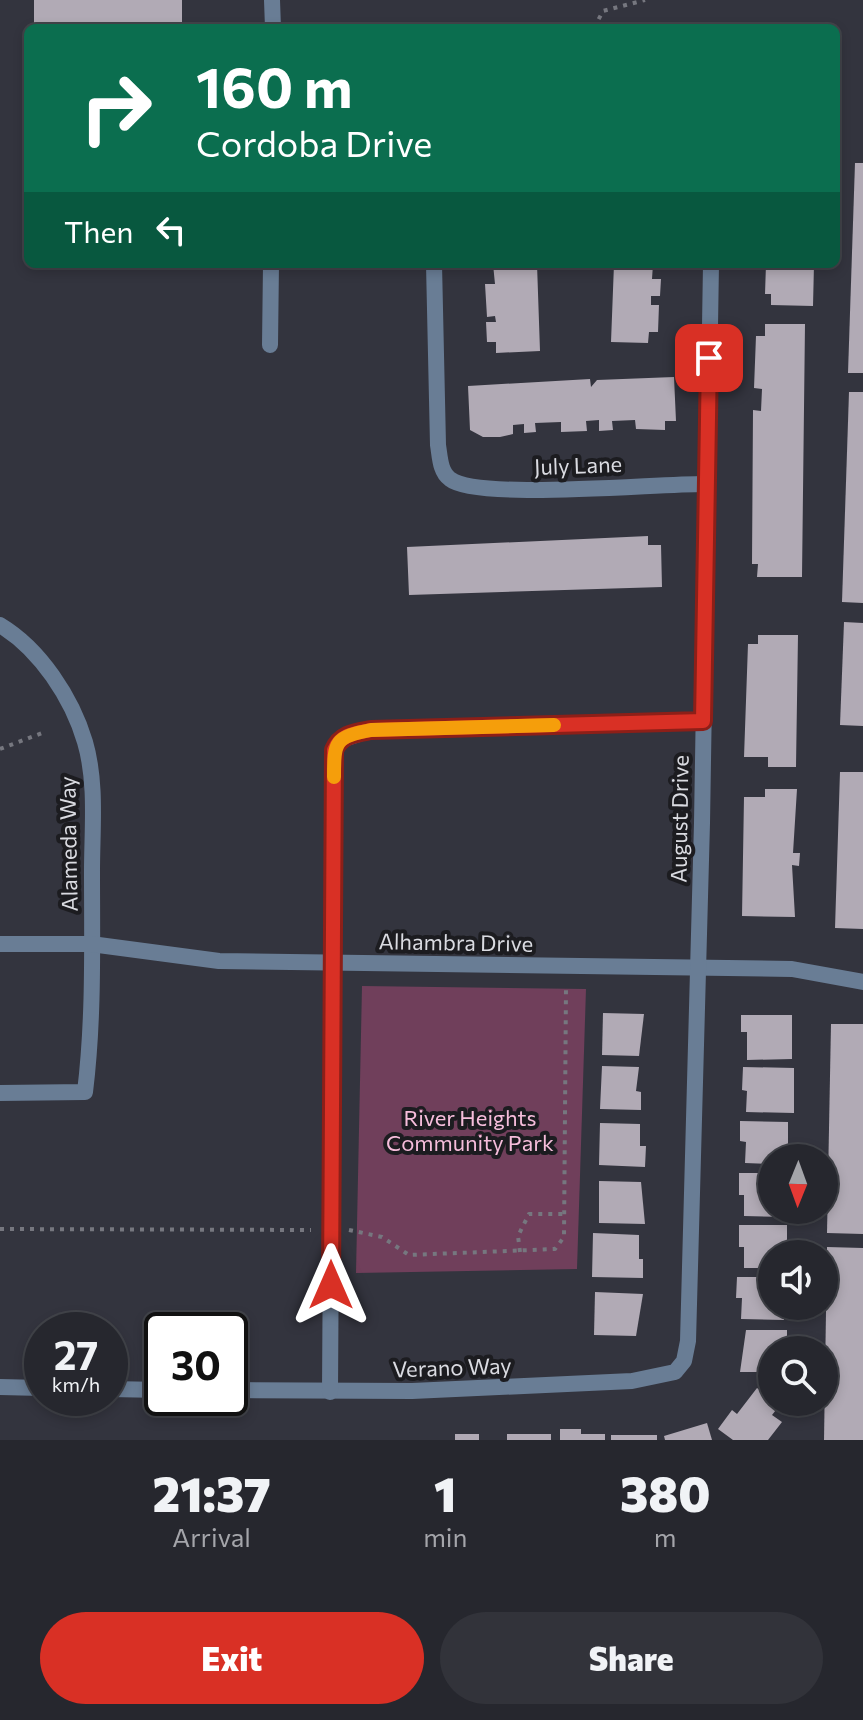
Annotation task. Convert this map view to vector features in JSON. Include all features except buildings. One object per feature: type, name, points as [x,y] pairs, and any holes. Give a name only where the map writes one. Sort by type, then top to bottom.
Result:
[{"type":"street","points":[[272,0],[273,24]]},
{"type":"street","points":[[270,345],[271,268]]},
{"type":"street","name":"July Lane","points":[[434,268],[438,445],[444,473],[451,481],[487,490],[707,484]]},
{"type":"street","name":"August Drive","points":[[675,1372],[684,1361],[688,1341],[711,268]]},
{"type":"street","name":"Alameda Way","points":[[0,625],[13,633],[43,666],[66,698],[85,743],[92,783],[91,944],[85,1092],[0,1093]]},
{"type":"street","points":[[330,1392],[334,750],[338,741],[371,730],[703,721]]},
{"type":"street","name":"Alhambra Drive","points":[[0,944],[91,944],[219,961],[792,969],[863,982]]},
{"type":"street","name":"Verano Way","points":[[248,1390],[330,1392],[632,1381],[675,1372]]},
{"type":"street","points":[[0,1387],[24,1388]]},
{"type":"path","points":[[596,24],[603,11],[645,0]]},
{"type":"path","points":[[0,749],[42,733]]},
{"type":"path","points":[[348,1230],[382,1237],[409,1255],[520,1253],[555,1249],[564,1237],[565,1214],[566,987]]},
{"type":"path","points":[[520,1253],[518,1236],[529,1214],[565,1214]]},
{"type":"path","points":[[0,1229],[311,1230]]},
{"type":"green space","name":"River Heights Community Park","points":[[362,986],[586,989],[577,1269],[356,1273]]},
{"type":"slow traffic","points":[[334,777],[334,750],[338,741],[349,734],[371,730],[554,725]]},
{"type":"route","points":[[331,1285],[334,750],[338,741],[349,734],[371,730],[703,721],[709,358]]}]
